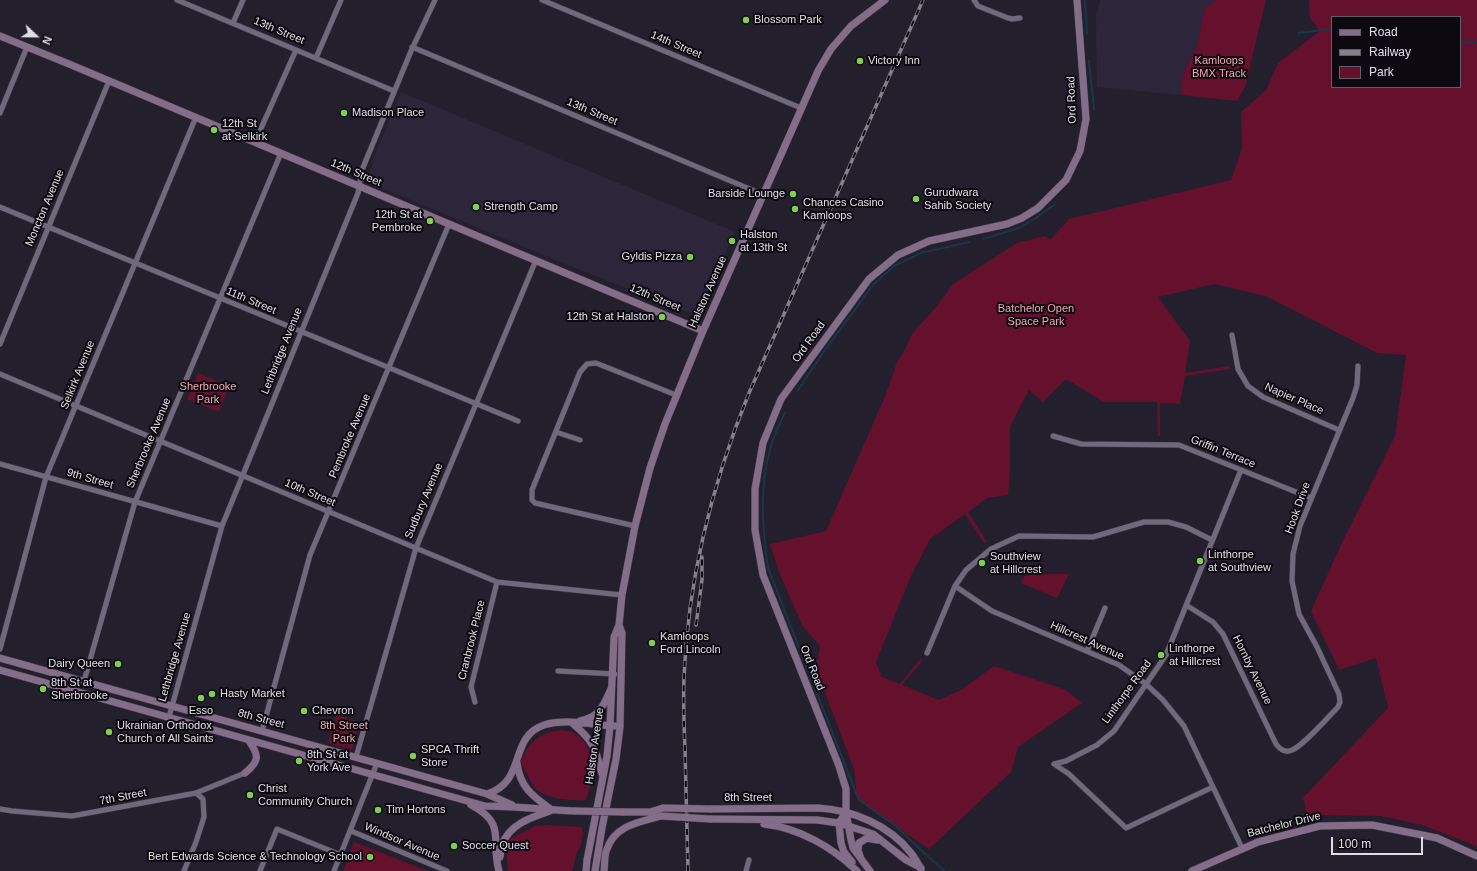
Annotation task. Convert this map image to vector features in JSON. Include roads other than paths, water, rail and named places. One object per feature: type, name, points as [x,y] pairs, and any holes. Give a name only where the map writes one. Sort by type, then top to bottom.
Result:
[{"type":"main road","name":"Halston Avenue","points":[[586,871],[603,776],[610,726],[614,637],[619,624],[622,595],[635,526],[650,468],[676,395],[703,331],[818,71],[831,49],[851,26],[885,0]]},
{"type":"main road","name":"Ord Road","points":[[870,871],[853,848],[846,812],[846,789],[839,766],[763,574],[755,530],[755,489],[763,443],[781,399],[869,279],[898,255],[929,241],[1007,224],[1022,218],[1038,208],[1066,180],[1080,151],[1086,119],[1077,0]]},
{"type":"main road","name":"12th Street","points":[[0,36],[703,331]]},
{"type":"main road","name":"Halston Avenue","points":[[595,871],[616,759],[620,727],[622,634],[619,624]]},
{"type":"main road","name":"8th Street","points":[[0,658],[487,794],[514,806]]},
{"type":"main road","name":"8th Street","points":[[0,670],[485,806],[514,806],[552,810],[623,812],[650,812],[663,808],[818,808],[846,812]]},
{"type":"main road","points":[[572,723],[587,720],[596,715],[612,687]]},
{"type":"main road","points":[[487,794],[494,792],[504,785],[512,773],[520,750],[526,739],[534,730],[544,725],[557,722],[620,727]]},
{"type":"main road","points":[[572,723],[583,732],[591,742],[596,752],[603,776]]},
{"type":"main road","points":[[246,773],[252,768],[257,756],[256,750],[249,741]]},
{"type":"main road","points":[[516,762],[525,788],[540,802],[552,810]]},
{"type":"main road","points":[[459,799],[482,811],[491,819],[495,828],[497,864],[500,871]]},
{"type":"main road","points":[[503,871],[500,858],[502,844],[509,832],[523,820],[552,810]]},
{"type":"main road","name":"8th Street","points":[[650,812],[661,816],[710,819],[817,820],[839,823]]},
{"type":"main road","points":[[859,871],[844,852],[841,843],[839,823],[846,812],[881,827],[897,838],[911,853],[923,870]]},
{"type":"main road","points":[[604,871],[606,849],[613,837],[621,829],[631,824],[661,816]]},
{"type":"main road","points":[[736,820],[769,824],[804,835],[838,854],[859,871]]},
{"type":"main road","points":[[839,823],[873,834],[906,860],[923,870]]},
{"type":"main road","name":"Batchelor Drive","points":[[1192,871],[1258,842],[1320,826],[1372,825],[1436,838],[1477,856]]},
{"type":"main road","points":[[861,860],[858,850],[859,843],[862,840],[872,838],[884,842]]},
{"type":"main road","points":[[579,871],[587,860]]},
{"type":"street","name":"13th Street","points":[[177,0],[394,91]]},
{"type":"street","points":[[233,23],[243,0]]},
{"type":"street","points":[[316,58],[341,0]]},
{"type":"street","name":"Lethbridge Avenue","points":[[169,717],[222,526],[358,194],[362,170],[412,48],[435,0]]},
{"type":"street","name":"14th Street","points":[[542,0],[801,108]]},
{"type":"street","points":[[974,0],[978,6],[1008,18],[1020,18]]},
{"type":"street","points":[[0,112],[27,47]]},
{"type":"street","name":"13th Street","points":[[412,48],[764,195]]},
{"type":"street","points":[[255,142],[296,50]]},
{"type":"street","name":"Moncton Avenue","points":[[0,344],[109,81]]},
{"type":"street","name":"Selkirk Avenue","points":[[0,649],[46,477],[196,117]]},
{"type":"street","name":"Sherbrooke Avenue","points":[[84,682],[135,502],[281,153]]},
{"type":"street","name":"11th Street","points":[[0,207],[518,421]]},
{"type":"street","name":"Pembroke Avenue","points":[[262,731],[310,555],[449,224]]},
{"type":"street","name":"Sudbury Avenue","points":[[356,757],[416,548],[536,260]]},
{"type":"street","name":"Napier Place","points":[[1232,335],[1238,369],[1248,386],[1263,397],[1339,430]]},
{"type":"street","points":[[635,526],[540,505],[532,500],[532,490],[580,372],[587,364],[596,363],[676,395]]},
{"type":"street","name":"Hook Drive","points":[[1289,751],[1298,747],[1338,707],[1340,702],[1339,694],[1317,647],[1299,614],[1292,581],[1293,554],[1300,526],[1353,398],[1357,385],[1358,366]]},
{"type":"street","name":"10th Street","points":[[0,374],[497,582],[622,595]]},
{"type":"street","points":[[556,432],[580,440]]},
{"type":"street","name":"Griffin Terrace","points":[[1053,436],[1081,444],[1179,445],[1311,498]]},
{"type":"street","name":"9th Street","points":[[0,464],[222,526]]},
{"type":"street","name":"Linthorpe Road","points":[[1213,787],[1126,828],[1069,774],[1054,764],[1066,761],[1097,744],[1114,731],[1166,655],[1241,470]]},
{"type":"street","points":[[927,653],[954,586],[966,570],[992,549],[1020,536],[1093,537],[1144,522],[1168,522],[1186,527],[1212,540]]},
{"type":"street","name":"Cranbrook Place","points":[[475,702],[471,687],[497,582]]},
{"type":"street","name":"Hillcrest Avenue","points":[[954,586],[992,611],[1119,665],[1146,684],[1163,700],[1184,726],[1242,848]]},
{"type":"street","name":"Hornby Avenue","points":[[1186,605],[1213,622],[1223,634],[1276,744],[1282,750],[1289,751]]},
{"type":"street","points":[[1087,651],[1105,608]]},
{"type":"street","points":[[558,671],[622,674]]},
{"type":"street","points":[[334,871],[377,763]]},
{"type":"street","name":"7th Street","points":[[0,809],[72,816],[196,793],[246,773]]},
{"type":"street","points":[[184,871],[204,817],[203,799],[196,793]]},
{"type":"street","points":[[260,871],[277,829],[341,855]]},
{"type":"street","name":"Windsor Avenue","points":[[351,831],[446,871]]},
{"type":"street","points":[[746,871],[748,860]]},
{"type":"waterway","points":[[1085,0],[1087,34]]},
{"type":"waterway","points":[[1298,33],[1331,29]]},
{"type":"waterway","points":[[1461,41],[1477,43]]},
{"type":"waterway","points":[[1089,61],[1094,109]]},
{"type":"waterway","points":[[983,239],[1019,228],[1054,205]]},
{"type":"waterway","points":[[798,390],[873,285],[894,266],[921,253],[969,242]]},
{"type":"waterway","points":[[785,412],[773,439],[763,489],[763,521],[768,568],[858,798],[893,824],[944,871]]},
{"type":"railway","points":[[688,871],[684,705],[686,640],[697,568],[713,497],[749,393],[923,0]]},
{"type":"railway","points":[[696,625],[702,580],[702,557]]},
{"type":"place","name":"Blossom Park","points":[[746,20]]},
{"type":"place","name":"Victory Inn","points":[[860,61]]},
{"type":"place","name":"Madison Place","points":[[344,113]]},
{"type":"place","name":"12th St at Selkirk","points":[[214,130]]},
{"type":"place","name":"Barside Lounge","points":[[793,194]]},
{"type":"place","name":"Gurudwara Sahib Society","points":[[916,199]]},
{"type":"place","name":"Strength Camp","points":[[476,207]]},
{"type":"place","name":"Chances Casino Kamloops","points":[[795,209]]},
{"type":"place","name":"12th St at Pembroke","points":[[430,221]]},
{"type":"place","name":"Halston at 13th St","points":[[732,241]]},
{"type":"place","name":"Gyldis Pizza","points":[[690,257]]},
{"type":"place","name":"12th St at Halston","points":[[662,317]]},
{"type":"place","name":"Linthorpe at Southview","points":[[1200,561]]},
{"type":"place","name":"Southview at Hillcrest","points":[[982,563]]},
{"type":"place","name":"Kamloops Ford Lincoln","points":[[652,643]]},
{"type":"place","name":"Linthorpe at Hillcrest","points":[[1161,655]]},
{"type":"place","name":"Dairy Queen","points":[[118,664]]},
{"type":"place","name":"8th St at Sherbrooke","points":[[43,689]]},
{"type":"place","name":"Hasty Market","points":[[212,694]]},
{"type":"place","name":"Esso","points":[[201,698]]},
{"type":"place","name":"Chevron","points":[[304,711]]},
{"type":"place","name":"Ukrainian Orthodox Church of All Saints","points":[[109,732]]},
{"type":"place","name":"SPCA Thrift Store","points":[[413,756]]},
{"type":"place","name":"8th St at York Ave","points":[[299,761]]},
{"type":"place","name":"Christ Community Church","points":[[250,795]]},
{"type":"place","name":"Tim Hortons","points":[[378,810]]},
{"type":"place","name":"Soccer Quest","points":[[454,846]]},
{"type":"place","name":"Bert Edwards Science & Technology School","points":[[370,857]]},
{"type":"park label","name":"Kamloops BMX Track","points":[[1219,67]]},
{"type":"park label","name":"Batchelor Open Space Park","points":[[1036,315]]},
{"type":"park label","name":"Sherbrooke Park","points":[[208,393]]},
{"type":"park label","name":"8th Street Park","points":[[344,732]]}]
